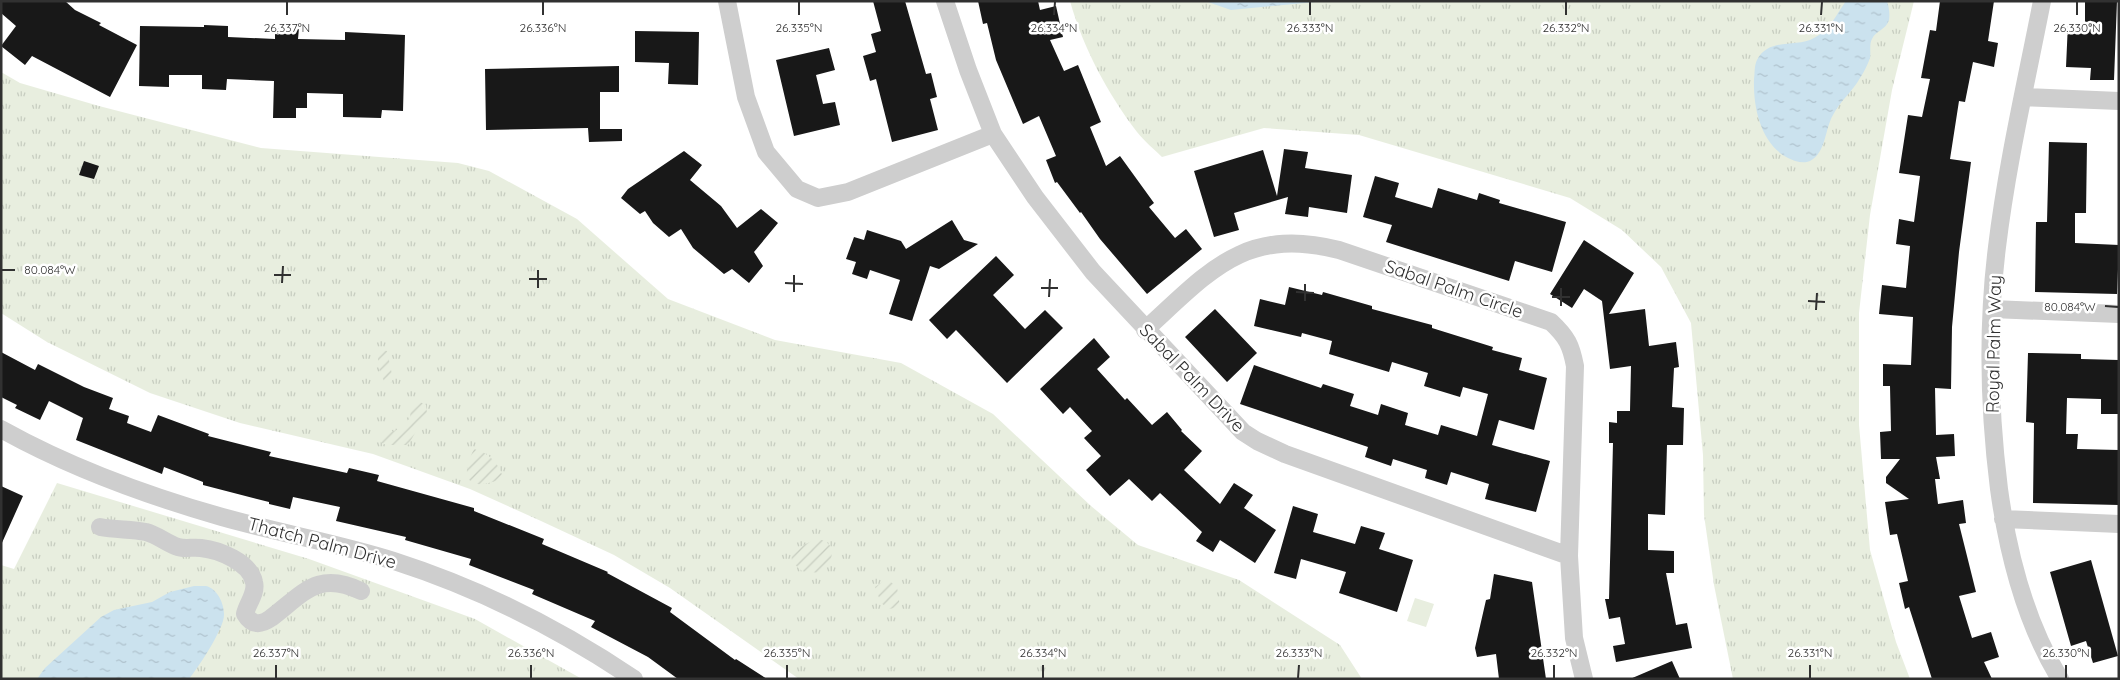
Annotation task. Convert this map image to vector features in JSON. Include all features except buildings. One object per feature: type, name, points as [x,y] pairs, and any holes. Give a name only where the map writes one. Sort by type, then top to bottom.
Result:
[{"type":"street","points":[[727,1],[746,97],[766,152],[797,189],[818,198],[848,192],[993,134]]},
{"type":"street","name":"Sabal Palm Drive","points":[[945,1],[968,70],[993,134],[1035,198],[1068,243],[1230,420],[1256,441],[1285,454],[1569,556]]},
{"type":"street","name":"Royal Palm Way","points":[[2042,1],[2005,190],[1997,249],[1992,309],[1991,398],[1995,457],[2004,520],[2016,576],[2031,620],[2060,679]]},
{"type":"street","points":[[2023,97],[2119,101]]},
{"type":"street","name":"Sabal Palm Circle","points":[[1146,330],[1210,271],[1224,261],[1255,248],[1289,243],[1314,244],[1339,250],[1551,322],[1564,334],[1572,349],[1575,366],[1569,556]]},
{"type":"street","points":[[1992,309],[2119,314]]},
{"type":"street","name":"Thatch Palm Drive","points":[[1,428],[70,463],[167,501],[224,518],[338,545],[395,562],[451,582],[561,634],[634,679]]},
{"type":"street","points":[[2004,520],[2119,524]]},
{"type":"street","points":[[100,527],[146,532],[156,535],[176,547],[201,548],[214,551],[240,562],[254,580],[253,594],[245,614],[248,620],[254,624],[264,623],[272,618],[317,584],[332,582],[347,584],[361,591]]},
{"type":"street","points":[[1569,556],[1574,638],[1584,679]]},
{"type":"green space","points":[[1070,1],[1914,1],[1892,90],[1870,215],[1859,313],[1859,425],[1870,550],[1896,642],[1910,679],[1733,679],[1714,585],[1704,515],[1703,455],[1691,323],[1661,267],[1622,230],[1570,198],[1359,135],[1264,128],[1162,157],[1137,132],[1106,86],[1089,53]]},
{"type":"green space","points":[[1,72],[20,83],[99,106],[261,148],[458,163],[489,171],[577,219],[668,299],[775,340],[901,363],[993,414],[1091,506],[1138,545],[1239,580],[1340,645],[1362,679],[799,679],[670,588],[614,555],[470,489],[373,454],[240,423],[150,393],[47,342],[1,313]]},
{"type":"green space","points":[[381,350],[387,351],[393,379],[391,383],[384,381],[379,369],[378,357]]},
{"type":"green space","points":[[420,402],[426,405],[427,413],[408,445],[386,445],[380,442],[383,435],[399,429],[410,418],[411,405]]},
{"type":"green space","points":[[474,449],[493,459],[503,478],[483,484],[476,484],[471,481],[467,469]]},
{"type":"green space","points":[[57,483],[309,559],[475,619],[582,679],[1,679],[1,565],[14,569]]},
{"type":"green space","points":[[816,539],[828,544],[831,548],[832,553],[829,564],[820,573],[802,571],[792,562],[791,551]]},
{"type":"green space","points":[[887,579],[897,587],[900,607],[889,609],[881,603],[875,587]]},
{"type":"green space","points":[[1415,598],[1434,604],[1426,627],[1407,621]]},
{"type":"water","points":[[1205,1],[1326,1],[1231,10]]},
{"type":"water","points":[[1846,1],[1887,1],[1889,20],[1886,26],[1872,39],[1870,58],[1867,65],[1857,83],[1839,105],[1830,120],[1819,152],[1810,161],[1796,161],[1779,152],[1771,144],[1760,124],[1754,90],[1756,62],[1768,48],[1807,41],[1820,35],[1832,22]]},
{"type":"water","points":[[194,586],[206,586],[215,591],[223,605],[224,616],[221,628],[213,643],[189,679],[37,679],[45,668],[101,617],[114,610],[152,602],[170,592]]}]
